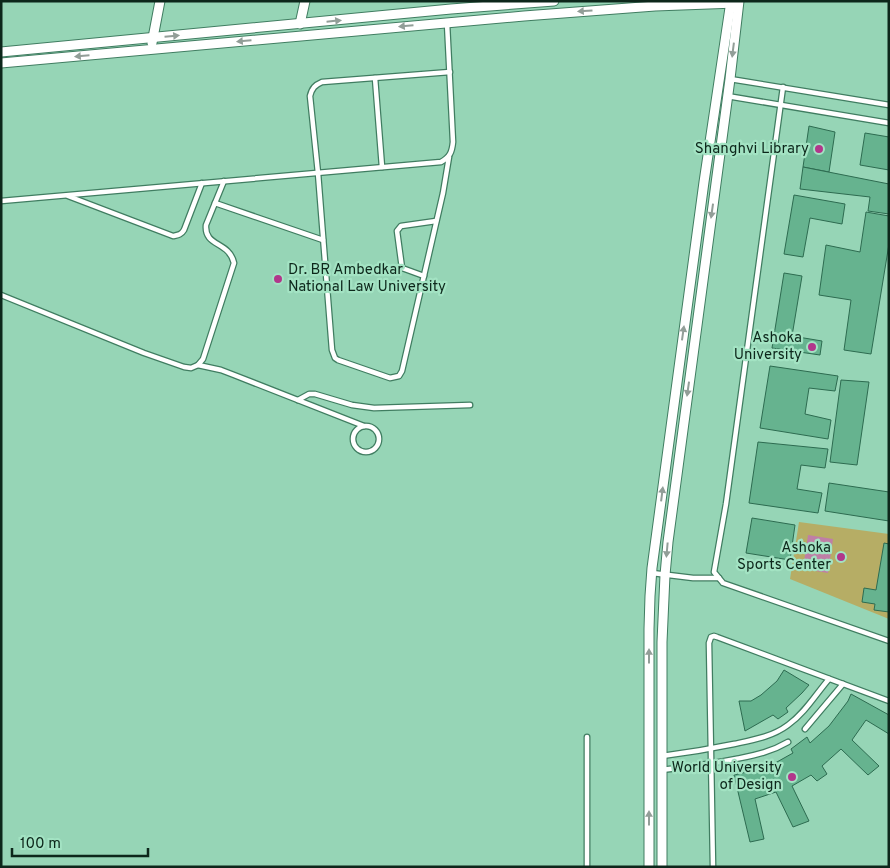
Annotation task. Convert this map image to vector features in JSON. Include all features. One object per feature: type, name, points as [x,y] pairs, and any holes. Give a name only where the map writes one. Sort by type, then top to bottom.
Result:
[{"type":"street","points":[[152,49],[160,1]]},
{"type":"street","points":[[300,24],[305,1]]},
{"type":"street","points":[[1,52],[554,1]]},
{"type":"street","points":[[1,63],[447,22],[735,2]]},
{"type":"street","points":[[662,867],[662,642],[665,575],[728,96],[735,2]]},
{"type":"street","points":[[649,867],[649,638],[652,573],[690,277],[735,2]]},
{"type":"street","points":[[424,12],[425,24]]},
{"type":"lane","points":[[447,22],[450,72],[453,142],[452,150],[448,157],[445,181],[402,371],[399,376],[390,378],[338,360],[335,358],[332,350],[310,96],[312,89],[322,82],[450,72]]},
{"type":"lane","points":[[376,78],[382,167]]},
{"type":"lane","points":[[730,79],[889,105]]},
{"type":"lane","points":[[783,87],[726,504],[714,572],[723,583],[889,642]]},
{"type":"lane","points":[[728,96],[889,123]]},
{"type":"lane","points":[[1,201],[441,162],[448,157]]},
{"type":"lane","points":[[1,295],[184,367],[192,368],[198,365],[202,359],[234,263],[232,256],[227,250],[207,237],[206,232],[206,225],[224,181]]},
{"type":"lane","points":[[67,195],[173,236],[178,236],[184,230],[202,183]]},
{"type":"lane","points":[[215,203],[323,240]]},
{"type":"lane","points":[[424,276],[402,268],[397,231],[403,225],[436,221]]},
{"type":"lane","points":[[198,365],[221,370],[364,426],[372,427],[380,437],[375,449],[367,452],[358,450],[353,442],[354,433],[357,429],[364,426]]},
{"type":"lane","points":[[298,400],[309,394],[315,394],[352,405],[374,408],[470,405]]},
{"type":"lane","points":[[652,573],[694,578],[720,578]]},
{"type":"lane","points":[[713,867],[711,638],[717,636],[889,701]]},
{"type":"lane","points":[[662,756],[711,749],[774,734],[788,726],[798,717],[829,679]]},
{"type":"lane","points":[[805,729],[843,684]]},
{"type":"lane","points":[[587,737],[587,867]]},
{"type":"lane","points":[[662,770],[711,764],[765,753],[788,742]]},
{"type":"shaded area","name":"Ashoka Sports Center","points":[[799,522],[889,534],[889,619],[790,579]]},
{"type":"shaded area","points":[[808,535],[833,539],[828,573],[803,569]]},
{"type":"building","name":"Shanghvi Library","points":[[809,126],[835,132],[829,172],[803,167]]},
{"type":"building","points":[[865,133],[889,137],[889,170],[860,165]]},
{"type":"building","points":[[803,167],[889,184],[889,214],[868,211],[870,197],[800,189]]},
{"type":"building","points":[[794,195],[845,204],[842,224],[810,218],[803,257],[784,254]]},
{"type":"building","points":[[866,212],[889,216],[889,244],[871,354],[844,350],[851,300],[819,295],[826,245],[860,252]]},
{"type":"building","points":[[784,273],[802,276],[792,336],[822,341],[820,355],[772,348]]},
{"type":"building","points":[[770,366],[838,376],[835,391],[809,388],[805,414],[831,420],[828,439],[760,428]]},
{"type":"building","points":[[841,380],[869,382],[857,465],[830,462]]},
{"type":"building","points":[[758,442],[828,449],[825,468],[801,465],[797,489],[822,493],[818,513],[749,503]]},
{"type":"building","points":[[829,483],[889,492],[889,521],[825,511]]},
{"type":"building","points":[[752,518],[795,525],[790,560],[746,553]]},
{"type":"building","points":[[884,543],[889,544],[889,612],[874,610],[875,604],[862,602],[864,588],[876,590]]},
{"type":"building","points":[[784,670],[809,685],[786,708],[788,712],[778,719],[773,715],[745,731],[739,701],[751,701],[761,695],[777,681]]},
{"type":"building","points":[[851,694],[889,715],[889,734],[866,720],[852,740],[879,766],[868,775],[841,749],[822,766],[827,774],[817,781],[811,775],[792,786],[809,821],[793,827],[776,792],[755,799],[764,839],[750,842],[734,775],[768,767],[793,753],[791,749],[807,737],[810,743],[829,726]]},
{"type":"place","name":"Shanghvi Library","points":[[819,149]]},
{"type":"place","name":"Dr. BR Ambedkar National Law University","points":[[278,279]]},
{"type":"place","name":"Ashoka University","points":[[812,347]]},
{"type":"place","name":"Ashoka Sports Center","points":[[841,557]]},
{"type":"place","name":"World University of Design","points":[[792,777]]}]
